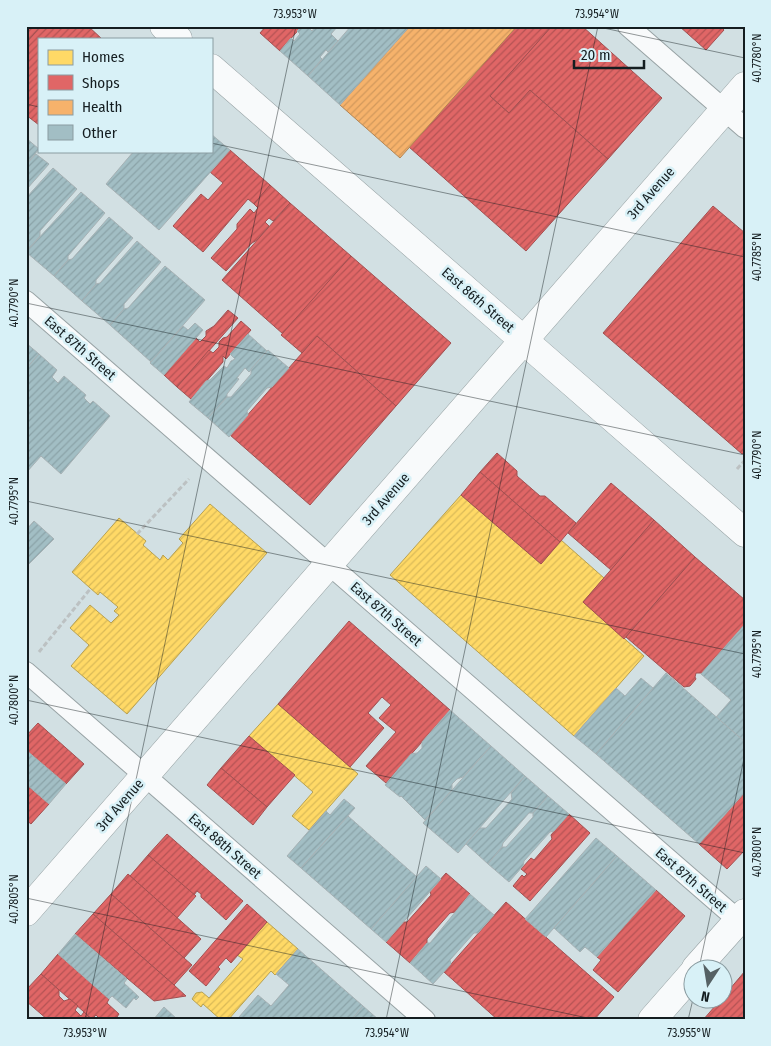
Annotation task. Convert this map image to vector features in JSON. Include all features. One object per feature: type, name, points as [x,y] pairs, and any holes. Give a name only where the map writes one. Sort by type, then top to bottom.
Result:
[{"type":"main road","points":[[164,26],[177,38]]},
{"type":"main road","name":"East 86th Street","points":[[212,69],[745,533]]},
{"type":"main road","name":"3rd Avenue","points":[[26,912],[745,86]]},
{"type":"main road","points":[[706,958],[742,920]]},
{"type":"main road","points":[[652,1020],[684,983]]},
{"type":"street","points":[[628,26],[745,128]]},
{"type":"street","name":"East 87th Street","points":[[26,301],[742,920]]},
{"type":"street","name":"East 88th Street","points":[[26,672],[425,1020]]},
{"type":"path","points":[[737,469],[745,460]]},
{"type":"path","points":[[137,534],[189,479]]},
{"type":"path","points":[[39,652],[91,588]]},
{"type":"building: Homes","points":[[461,495],[541,564],[561,540],[604,578],[583,602],[644,656],[574,736],[390,575]]},
{"type":"building: Homes","points":[[210,504],[267,553],[127,714],[71,666],[89,645],[70,628],[90,605],[111,623],[119,615],[114,611],[118,607],[100,592],[98,595],[72,572],[119,518],[146,541],[143,545],[160,560],[163,555],[168,560],[183,543],[179,539]]},
{"type":"building: Homes","points":[[278,704],[358,774],[309,830],[292,816],[313,792],[249,736]]},
{"type":"building: Homes","points":[[267,922],[298,949],[275,975],[271,971],[228,1020],[221,1020],[203,1004],[201,1007],[192,999],[196,993],[202,992],[209,998],[243,959],[237,955]]},
{"type":"building: Shops","points":[[26,26],[41,26],[26,43]]},
{"type":"building: Shops","points":[[41,26],[88,26],[101,38],[38,38],[38,124],[26,115],[26,43]]},
{"type":"building: Shops","points":[[266,26],[302,26],[280,51],[260,33]]},
{"type":"building: Shops","points":[[517,26],[552,26],[490,96],[509,113],[530,90],[608,159],[526,251],[409,147]]},
{"type":"building: Shops","points":[[552,26],[582,26],[662,98],[608,159],[530,90],[509,113],[490,96]]},
{"type":"building: Shops","points":[[679,26],[720,26],[724,30],[706,50]]},
{"type":"building: Shops","points":[[230,150],[270,185],[254,204],[248,199],[203,252],[173,226],[201,194],[208,200],[223,183],[210,172]]},
{"type":"building: Shops","points":[[270,185],[290,203],[273,221],[269,218],[265,222],[269,226],[226,271],[211,258],[237,229],[237,224],[250,209],[254,213],[258,208],[254,204]]},
{"type":"building: Shops","points":[[290,203],[351,256],[283,334],[222,280]]},
{"type":"building: Shops","points":[[713,206],[745,233],[745,451],[742,454],[603,333]]},
{"type":"building: Shops","points":[[351,256],[451,343],[396,406],[317,336],[302,353],[281,335]]},
{"type":"building: Shops","points":[[228,310],[238,318],[177,387],[164,375],[196,338],[200,342],[206,336],[206,331],[214,326]]},
{"type":"building: Shops","points":[[241,321],[251,330],[226,359],[223,356],[223,362],[191,399],[177,387],[209,350],[213,353],[219,347],[219,342],[227,337]]},
{"type":"building: Shops","points":[[317,336],[396,406],[310,505],[230,435]]},
{"type":"building: Shops","points":[[497,453],[517,471],[517,476],[540,496],[545,496],[576,523],[560,542],[480,472]]},
{"type":"building: Shops","points":[[480,472],[560,542],[541,564],[461,495]]},
{"type":"building: Shops","points":[[611,483],[654,520],[611,570],[568,533]]},
{"type":"building: Shops","points":[[654,520],[695,557],[624,639],[583,602]]},
{"type":"building: Shops","points":[[695,557],[745,600],[745,624],[702,673],[696,673],[696,679],[690,686],[684,687],[626,637]]},
{"type":"building: Shops","points":[[349,621],[450,710],[386,783],[366,766],[396,732],[379,718],[391,705],[382,697],[368,713],[384,728],[350,767],[278,704]]},
{"type":"building: Shops","points":[[38,723],[84,764],[66,784],[26,750],[26,736]]},
{"type":"building: Shops","points":[[249,736],[295,775],[267,807],[221,768]]},
{"type":"building: Shops","points":[[221,768],[267,807],[253,825],[207,785]]},
{"type":"building: Shops","points":[[26,784],[49,804],[31,824],[26,820]]},
{"type":"building: Shops","points":[[745,792],[745,850],[727,869],[699,844]]},
{"type":"building: Shops","points":[[569,814],[590,833],[530,901],[513,886],[522,875],[524,877],[527,874],[521,869],[531,858],[534,860],[552,839],[551,835]]},
{"type":"building: Shops","points":[[167,834],[243,901],[226,920],[201,897],[201,894],[197,891],[194,895],[148,855]]},
{"type":"building: Shops","points":[[148,855],[196,896],[177,918],[130,876]]},
{"type":"building: Shops","points":[[446,873],[470,894],[455,912],[450,913],[427,939],[427,943],[410,963],[386,942],[403,922],[407,922],[431,895],[430,891]]},
{"type":"building: Shops","points":[[128,874],[201,939],[184,958],[111,894]]},
{"type":"building: Shops","points":[[656,890],[685,916],[618,992],[593,970],[601,960],[597,957]]},
{"type":"building: Shops","points":[[111,894],[192,965],[174,985],[93,914]]},
{"type":"building: Shops","points":[[506,902],[614,997],[594,1020],[498,1020],[444,972]]},
{"type":"building: Shops","points":[[247,904],[267,922],[231,963],[226,958],[218,967],[220,969],[206,986],[189,971]]},
{"type":"building: Shops","points":[[93,914],[186,996],[154,1001],[75,934]]},
{"type":"building: Shops","points":[[58,954],[109,999],[107,1003],[119,1014],[115,1020],[101,1020],[96,1015],[92,1019],[41,974]]},
{"type":"building: Shops","points":[[745,971],[745,1020],[703,1020],[713,1008],[734,1008],[734,984]]},
{"type":"building: Shops","points":[[41,974],[59,990],[59,996],[64,1001],[70,999],[78,1006],[75,1010],[81,1016],[84,1012],[92,1020],[48,1020],[26,1001],[26,990]]},
{"type":"building: Health","points":[[410,26],[517,26],[400,158],[340,105]]},
{"type":"building: Other","points":[[302,26],[307,26],[312,31],[316,26],[338,26],[331,34],[338,41],[328,52],[326,50],[320,57],[322,59],[308,76],[280,51],[291,38],[294,41],[300,34],[297,31]]},
{"type":"building: Other","points":[[351,26],[410,26],[340,105],[308,76]]},
{"type":"building: Other","points":[[212,135],[230,150],[159,230],[106,184],[133,152],[212,152]]},
{"type":"building: Other","points":[[26,138],[38,150],[26,165]]},
{"type":"building: Other","points":[[36,154],[49,164],[26,190],[26,165]]},
{"type":"building: Other","points":[[53,168],[77,189],[40,231],[40,236],[26,252],[26,198]]},
{"type":"building: Other","points":[[81,192],[105,213],[68,256],[68,260],[54,276],[26,252]]},
{"type":"building: Other","points":[[109,217],[133,238],[96,280],[96,284],[82,301],[54,276],[68,260],[72,259]]},
{"type":"building: Other","points":[[137,241],[161,262],[124,304],[124,309],[110,325],[82,301]]},
{"type":"building: Other","points":[[165,266],[205,300],[151,362],[110,325],[124,309],[128,308]]},
{"type":"building: Other","points":[[195,323],[203,330],[164,375],[150,363],[183,326],[188,330]]},
{"type":"building: Other","points":[[248,334],[267,351],[249,372],[245,368],[227,394],[227,397],[208,418],[189,402],[206,381],[210,380],[224,366],[227,368],[231,361],[235,359],[230,354]]},
{"type":"building: Other","points":[[26,343],[39,354],[26,369]]},
{"type":"building: Other","points":[[268,350],[289,368],[272,387],[267,388],[247,411],[248,415],[229,437],[208,418],[227,397],[231,397],[251,374],[251,369]]},
{"type":"building: Other","points":[[39,354],[57,370],[52,377],[58,383],[64,376],[86,395],[84,398],[90,404],[93,401],[110,416],[61,474],[41,456],[26,473],[26,369]]},
{"type":"building: Other","points":[[34,521],[54,539],[26,567],[26,530]]},
{"type":"building: Other","points":[[745,624],[745,742],[716,717],[731,700],[701,674]]},
{"type":"building: Other","points":[[666,673],[745,742],[745,792],[699,844],[596,754]]},
{"type":"building: Other","points":[[641,678],[653,688],[596,754],[574,736],[616,688],[625,696]]},
{"type":"building: Other","points":[[450,710],[491,746],[463,777],[457,779],[452,784],[452,790],[425,820],[401,796],[385,785],[411,754],[417,753],[422,748],[422,742]]},
{"type":"building: Other","points":[[491,746],[525,776],[458,853],[423,823]]},
{"type":"building: Other","points":[[26,750],[66,784],[49,804],[26,784]]},
{"type":"building: Other","points":[[525,776],[548,796],[533,813],[529,813],[488,864],[466,844],[480,828],[486,828],[512,799],[511,793]]},
{"type":"building: Other","points":[[548,796],[569,814],[524,861],[523,866],[509,882],[488,864],[502,847],[506,847],[533,817],[533,813]]},
{"type":"building: Other","points":[[344,799],[355,808],[301,868],[287,856],[326,811],[330,815]]},
{"type":"building: Other","points":[[348,816],[417,877],[371,929],[301,868]]},
{"type":"building: Other","points":[[596,838],[617,856],[546,937],[525,919]]},
{"type":"building: Other","points":[[617,856],[656,890],[597,957],[585,947],[580,952],[554,928]]},
{"type":"building: Other","points":[[426,866],[441,879],[386,942],[371,929]]},
{"type":"building: Other","points":[[470,894],[494,915],[478,933],[474,933],[450,960],[451,964],[433,984],[410,963],[427,943],[430,943]]},
{"type":"building: Other","points":[[75,934],[127,979],[124,983],[139,997],[136,1000],[134,998],[126,1008],[112,996],[109,999],[58,954]]},
{"type":"building: Other","points":[[298,949],[363,1006],[351,1020],[327,1020],[324,1018],[323,1020],[242,1020],[239,1017],[258,995],[271,1006],[289,985],[276,974]]},
{"type":"building: Other","points":[[363,1006],[379,1020],[351,1020]]},
{"type":"building: Other","points":[[164,1007],[178,1020],[153,1020]]}]
